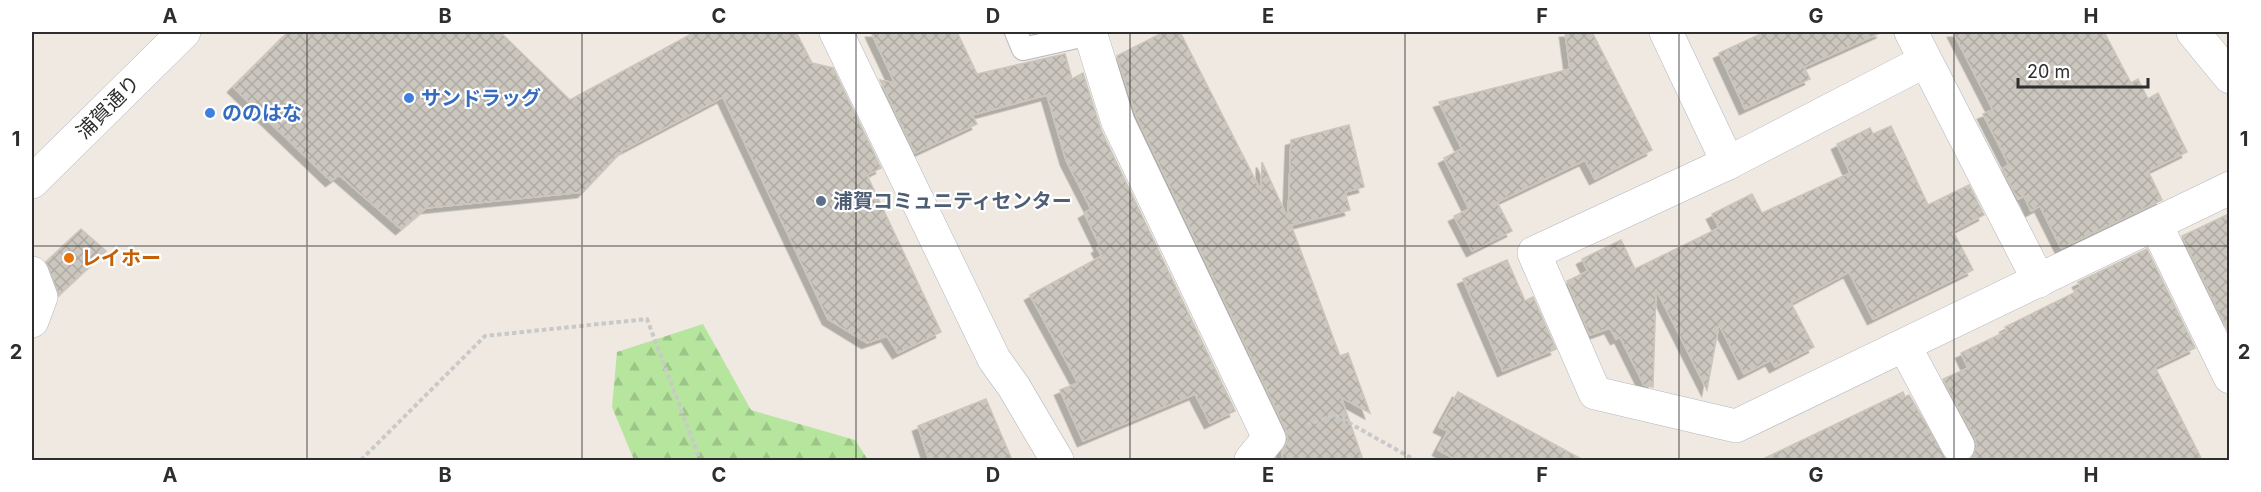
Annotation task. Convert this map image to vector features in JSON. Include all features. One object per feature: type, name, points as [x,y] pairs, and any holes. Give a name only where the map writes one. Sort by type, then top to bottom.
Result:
[{"type":"street","name":"浦賀通り","points":[[32,182],[184,32]]},
{"type":"street","points":[[836,32],[993,359],[1014,387],[1057,460]]},
{"type":"street","points":[[1666,32],[1728,163]]},
{"type":"street","points":[[1911,32],[2039,281]]},
{"type":"street","points":[[2193,32],[2229,77]]},
{"type":"street","points":[[1090,33],[1118,122],[1260,449]]},
{"type":"street","points":[[1925,61],[1728,163],[1534,253],[1595,393],[1736,426],[2229,188]]},
{"type":"street","points":[[2156,225],[2229,377]]},
{"type":"street","points":[[32,273],[41,297],[32,321]]},
{"type":"street","points":[[1905,346],[1958,446]]},
{"type":"lane","points":[[1016,32],[1023,49],[1090,33]]},
{"type":"path","points":[[361,460],[486,336],[647,319],[700,460]]},
{"type":"path","points":[[1260,449],[1335,415],[1415,460]]},
{"type":"green space","points":[[703,324],[751,410],[855,440],[868,460],[634,460],[612,407],[617,352]]},
{"type":"building","points":[[288,32],[500,32],[570,100],[695,32],[796,32],[812,63],[833,68],[881,168],[867,175],[941,332],[898,353],[887,336],[867,343],[828,319],[723,97],[623,150],[583,192],[426,208],[401,229],[339,175],[331,181],[233,87]]},
{"type":"building","points":[[871,32],[957,32],[977,74],[1065,54],[1072,79],[1083,73],[1101,130],[1235,411],[1210,423],[1195,394],[1083,441],[1060,390],[1078,383],[1030,295],[1102,256],[1097,248],[1100,246],[1084,213],[1091,209],[1066,160],[1047,95],[972,115],[977,124],[915,153],[880,80],[895,83]]},
{"type":"building","points":[[1164,32],[1180,32],[1261,191],[1262,162],[1288,219],[1291,140],[1349,125],[1364,187],[1345,192],[1350,210],[1291,225],[1340,356],[1348,353],[1370,413],[1341,397],[1363,460],[1283,460],[1282,451],[1288,440],[1286,430],[1136,115],[1117,56]]},
{"type":"building","points":[[1565,32],[1592,32],[1652,150],[1595,179],[1585,160],[1497,202],[1512,231],[1472,251],[1454,216],[1469,209],[1444,158],[1462,149],[1439,102],[1570,69]]},
{"type":"building","points":[[1765,32],[1882,32],[1804,67],[1810,79],[1745,109],[1719,53]]},
{"type":"building","points":[[1953,32],[2104,32],[2131,83],[2138,79],[2148,99],[2158,93],[2187,152],[2148,171],[2162,200],[2061,248],[2040,206],[2031,211],[2024,196],[2018,199],[2002,169],[2009,165],[1983,114],[1993,110]]},
{"type":"building","points":[[1891,126],[1928,205],[1969,185],[1984,215],[1953,231],[1973,270],[1873,319],[1849,272],[1791,303],[1814,347],[1775,367],[1771,360],[1744,374],[1719,324],[1707,390],[1656,289],[1653,387],[1644,385],[1620,337],[1616,339],[1610,328],[1590,335],[1567,281],[1588,271],[1582,259],[1621,240],[1635,269],[1719,228],[1712,214],[1752,194],[1762,213],[1850,173],[1837,144],[1870,128],[1873,134]]},
{"type":"building","points":[[2229,214],[2229,330],[2228,331],[2182,236]]},
{"type":"building","points":[[81,229],[106,251],[59,295],[46,262]]},
{"type":"building","points":[[2147,249],[2195,348],[2155,367],[2202,460],[1969,460],[1977,447],[1975,438],[1943,379],[1968,368],[1961,353],[2007,331],[2005,327],[2076,292],[2075,290],[2081,287],[2078,282]]},
{"type":"building","points":[[1507,260],[1525,301],[1533,297],[1556,349],[1503,371],[1463,279]]},
{"type":"building","points":[[1458,392],[1583,460],[1457,460],[1438,450],[1448,431],[1439,427]]},
{"type":"building","points":[[1903,392],[1905,397],[1909,395],[1947,460],[1761,460]]},
{"type":"building","points":[[986,399],[1012,460],[929,460],[918,426]]},
{"type":"place","name":"サンドラッグ","points":[[409,98]]},
{"type":"place","name":"ののはな","points":[[210,113]]},
{"type":"place","name":"浦賀コミュニティセンター","points":[[821,201]]},
{"type":"place","name":"レイホー","points":[[69,258]]}]
